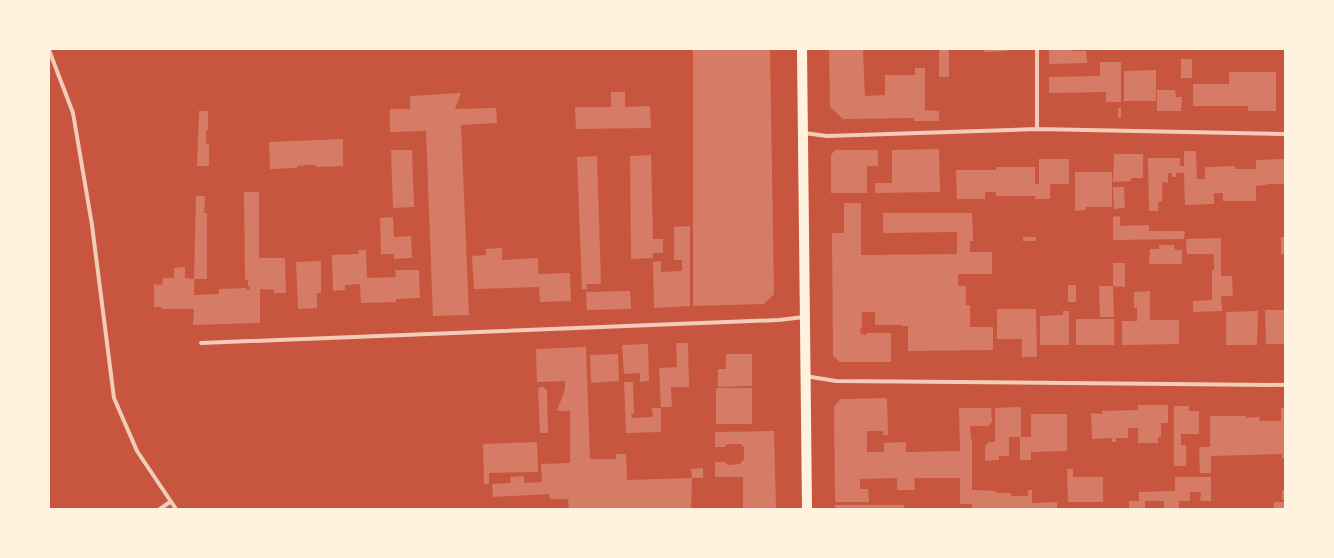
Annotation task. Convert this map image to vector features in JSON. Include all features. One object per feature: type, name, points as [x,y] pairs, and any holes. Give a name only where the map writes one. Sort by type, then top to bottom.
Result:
[{"type":"main road","points":[[802,49],[807,509]]},
{"type":"street","points":[[1037,49],[1037,129]]},
{"type":"street","points":[[49,50],[73,113],[92,225],[114,398],[137,451],[176,509]]},
{"type":"street","points":[[803,133],[827,136],[1037,129],[1285,134]]},
{"type":"street","points":[[201,343],[763,321],[804,316]]},
{"type":"street","points":[[805,375],[836,381],[1285,385]]},
{"type":"street","points":[[160,509],[170,502]]},
{"type":"building","points":[[693,49],[770,49],[774,294],[764,304],[693,306]]},
{"type":"building","points":[[829,49],[863,49],[865,96],[885,95],[885,75],[915,75],[915,68],[925,68],[925,110],[939,111],[939,121],[914,121],[914,118],[843,119],[830,107]]},
{"type":"building","points":[[939,49],[949,49],[949,77],[939,77]]},
{"type":"building","points":[[984,49],[1007,49],[1007,51],[984,52]]},
{"type":"building","points":[[1049,49],[1072,49],[1072,51],[1086,51],[1087,63],[1049,64]]},
{"type":"building","points":[[1181,59],[1192,59],[1192,78],[1181,78]]},
{"type":"building","points":[[1100,62],[1121,62],[1121,102],[1106,102],[1106,92],[1049,93],[1049,77],[1100,76]]},
{"type":"building","points":[[1156,70],[1156,101],[1124,101],[1124,71]]},
{"type":"building","points":[[1229,72],[1276,72],[1276,111],[1248,111],[1248,106],[1193,106],[1193,84],[1229,84]]},
{"type":"building","points":[[1157,90],[1175,90],[1176,97],[1182,97],[1181,111],[1157,111]]},
{"type":"building","points":[[611,92],[625,92],[625,107],[650,106],[651,128],[576,129],[575,107],[611,107]]},
{"type":"building","points":[[461,93],[455,109],[496,108],[497,123],[461,125],[469,315],[433,316],[426,131],[390,132],[390,109],[410,109],[410,96]]},
{"type":"building","points":[[1118,108],[1121,108],[1121,118],[1118,118]]},
{"type":"building","points":[[199,111],[208,111],[206,144],[209,143],[209,166],[197,166]]},
{"type":"building","points":[[343,139],[343,166],[316,167],[316,165],[307,165],[297,166],[297,168],[270,169],[269,142]]},
{"type":"building","points":[[939,149],[940,192],[875,193],[875,183],[892,183],[892,150]]},
{"type":"building","points":[[391,150],[412,150],[414,207],[393,208]]},
{"type":"building","points":[[835,150],[878,150],[878,166],[867,166],[867,193],[831,193],[831,155]]},
{"type":"building","points":[[1184,151],[1196,151],[1197,179],[1205,179],[1205,167],[1235,166],[1235,169],[1256,169],[1256,160],[1285,159],[1285,184],[1267,184],[1256,186],[1256,201],[1223,201],[1223,193],[1214,193],[1214,204],[1185,205],[1184,173],[1176,173],[1176,177],[1172,177],[1172,173],[1168,173],[1168,183],[1162,182],[1162,201],[1158,202],[1158,211],[1149,211],[1148,158],[1180,158],[1180,166],[1184,166]]},
{"type":"building","points":[[1114,154],[1143,154],[1143,178],[1131,178],[1131,181],[1113,182]]},
{"type":"building","points":[[651,155],[653,239],[663,239],[663,253],[653,253],[653,258],[631,259],[630,156]]},
{"type":"building","points":[[597,156],[601,284],[586,284],[587,289],[582,289],[577,157]]},
{"type":"building","points":[[1039,159],[1069,159],[1069,184],[1050,184],[1050,199],[1035,199],[1035,196],[996,196],[996,192],[985,192],[985,199],[957,199],[956,170],[996,170],[996,167],[1035,167],[1035,184],[1039,184]]},
{"type":"building","points":[[1075,172],[1112,172],[1112,207],[1086,207],[1086,210],[1075,211]]},
{"type":"building","points":[[1113,187],[1124,187],[1125,208],[1114,209]]},
{"type":"building","points":[[244,192],[259,192],[259,258],[285,258],[286,293],[274,293],[274,290],[260,289],[260,323],[193,325],[194,309],[161,309],[162,307],[154,307],[154,284],[162,285],[163,278],[174,278],[174,268],[185,267],[185,278],[194,279],[194,295],[219,294],[219,289],[246,288],[248,291],[250,288],[248,285],[248,280],[245,280]]},
{"type":"building","points":[[196,196],[205,196],[204,213],[207,213],[207,279],[194,279]]},
{"type":"building","points":[[844,203],[861,203],[861,255],[957,254],[957,232],[883,233],[883,213],[972,213],[973,241],[970,241],[970,252],[992,252],[992,274],[958,274],[958,286],[966,286],[966,305],[970,305],[970,327],[993,327],[993,350],[908,351],[908,326],[875,325],[875,312],[862,312],[861,334],[891,333],[891,362],[840,362],[833,356],[832,233],[844,233]]},
{"type":"building","points":[[1120,216],[1120,226],[1149,225],[1149,231],[1185,231],[1184,239],[1113,240],[1113,217]]},
{"type":"building","points":[[393,217],[394,237],[411,236],[412,258],[394,259],[394,254],[381,254],[380,218]]},
{"type":"building","points":[[690,226],[690,306],[654,308],[653,262],[661,261],[661,272],[682,271],[682,260],[674,260],[674,227]]},
{"type":"building","points":[[1023,237],[1036,237],[1036,241],[1023,241]]},
{"type":"building","points":[[1281,237],[1285,237],[1285,254],[1281,254]]},
{"type":"building","points":[[1221,238],[1221,276],[1232,276],[1233,296],[1221,296],[1222,311],[1193,312],[1193,301],[1212,300],[1212,270],[1214,270],[1214,254],[1187,254],[1186,239]]},
{"type":"building","points":[[1159,245],[1174,245],[1175,250],[1182,250],[1182,264],[1149,264],[1150,249],[1159,249]]},
{"type":"building","points":[[502,248],[502,260],[538,258],[538,274],[570,273],[571,301],[540,302],[539,287],[474,289],[472,256],[486,255],[486,249]]},
{"type":"building","points":[[358,250],[366,250],[367,278],[396,277],[395,270],[419,270],[420,298],[396,299],[396,302],[361,303],[360,284],[345,285],[345,290],[333,291],[332,255],[359,254]]},
{"type":"building","points":[[321,261],[321,293],[317,293],[317,308],[298,309],[296,262]]},
{"type":"building","points":[[1113,263],[1125,263],[1125,287],[1113,286]]},
{"type":"building","points":[[1068,285],[1076,285],[1076,302],[1068,302]]},
{"type":"building","points":[[1099,286],[1113,286],[1114,317],[1100,317]]},
{"type":"building","points":[[630,291],[631,309],[587,310],[586,292]]},
{"type":"building","points":[[1150,291],[1150,320],[1179,320],[1179,344],[1122,345],[1122,321],[1137,321],[1137,308],[1134,308],[1134,292]]},
{"type":"building","points":[[997,309],[1036,309],[1037,357],[1022,357],[1022,339],[997,339]]},
{"type":"building","points":[[1265,310],[1285,310],[1285,344],[1266,344]]},
{"type":"building","points":[[1063,311],[1069,311],[1069,345],[1040,345],[1040,316],[1063,315]]},
{"type":"building","points":[[1258,311],[1257,345],[1226,345],[1226,312]]},
{"type":"building","points":[[1076,319],[1114,319],[1114,345],[1076,345]]},
{"type":"building","points":[[676,343],[688,343],[689,387],[671,387],[672,407],[661,407],[659,368],[677,367]]},
{"type":"building","points":[[648,344],[649,381],[640,382],[640,373],[624,374],[622,345]]},
{"type":"building","points":[[586,347],[590,459],[616,459],[616,454],[626,454],[627,480],[692,478],[691,509],[569,509],[568,499],[550,499],[549,494],[493,497],[492,484],[511,483],[510,477],[524,476],[524,483],[542,482],[541,464],[570,463],[570,411],[557,411],[565,389],[565,381],[537,382],[536,349]]},
{"type":"building","points":[[618,354],[619,381],[591,383],[590,355]]},
{"type":"building","points":[[726,354],[752,354],[752,386],[718,387],[718,369],[726,369]]},
{"type":"building","points":[[624,382],[633,382],[634,414],[631,414],[632,418],[653,417],[652,408],[661,408],[661,432],[626,433]]},
{"type":"building","points":[[543,387],[547,390],[548,433],[540,433],[538,388]]},
{"type":"building","points":[[716,388],[752,388],[752,424],[716,424]]},
{"type":"building","points":[[887,398],[888,435],[883,435],[883,431],[867,431],[867,452],[884,452],[884,443],[906,442],[906,452],[960,451],[959,408],[991,408],[992,422],[988,426],[970,426],[971,440],[972,439],[972,490],[1011,493],[1011,496],[1028,496],[1028,490],[1032,490],[1032,503],[1057,502],[1057,509],[972,509],[972,504],[960,504],[960,478],[914,478],[915,490],[897,490],[897,478],[860,479],[860,489],[868,489],[869,502],[835,502],[834,406],[841,399]]},
{"type":"building","points":[[1138,405],[1168,405],[1168,423],[1161,423],[1161,437],[1158,437],[1158,443],[1138,443],[1138,428],[1128,428],[1128,438],[1116,438],[1116,442],[1112,442],[1112,438],[1092,439],[1091,413],[1102,414],[1102,411],[1138,410]]},
{"type":"building","points":[[1174,406],[1189,406],[1189,411],[1199,411],[1199,434],[1181,434],[1181,445],[1186,445],[1186,466],[1174,466]]},
{"type":"building","points":[[1021,407],[1021,437],[1031,437],[1031,414],[1067,414],[1067,451],[1031,452],[1031,460],[1020,460],[1020,437],[1009,437],[1009,456],[999,456],[999,460],[985,461],[985,446],[989,442],[995,442],[995,408]]},
{"type":"building","points":[[1281,408],[1285,408],[1285,458],[1282,458],[1282,454],[1211,456],[1211,473],[1200,473],[1199,447],[1210,447],[1210,416],[1246,416],[1246,418],[1260,417],[1259,421],[1281,421]]},
{"type":"building","points":[[774,431],[776,509],[743,509],[743,477],[715,477],[715,462],[725,462],[728,465],[740,464],[744,459],[744,447],[741,444],[727,444],[725,447],[715,447],[715,432]]},
{"type":"building","points":[[537,442],[538,472],[489,473],[489,484],[484,484],[483,444]]},
{"type":"building","points":[[703,468],[703,478],[692,478],[691,469]]},
{"type":"building","points":[[1067,469],[1073,469],[1073,477],[1103,477],[1103,502],[1068,502]]},
{"type":"building","points":[[1175,477],[1211,477],[1211,501],[1200,501],[1201,492],[1190,492],[1190,501],[1179,501],[1179,508],[1164,508],[1164,501],[1145,501],[1145,509],[1129,509],[1129,501],[1139,501],[1139,492],[1175,491]]},
{"type":"building","points":[[1282,490],[1285,490],[1285,500],[1282,500]]},
{"type":"building","points":[[1274,502],[1285,502],[1285,509],[1274,509]]},
{"type":"building","points":[[835,505],[904,505],[904,509],[835,509]]}]
